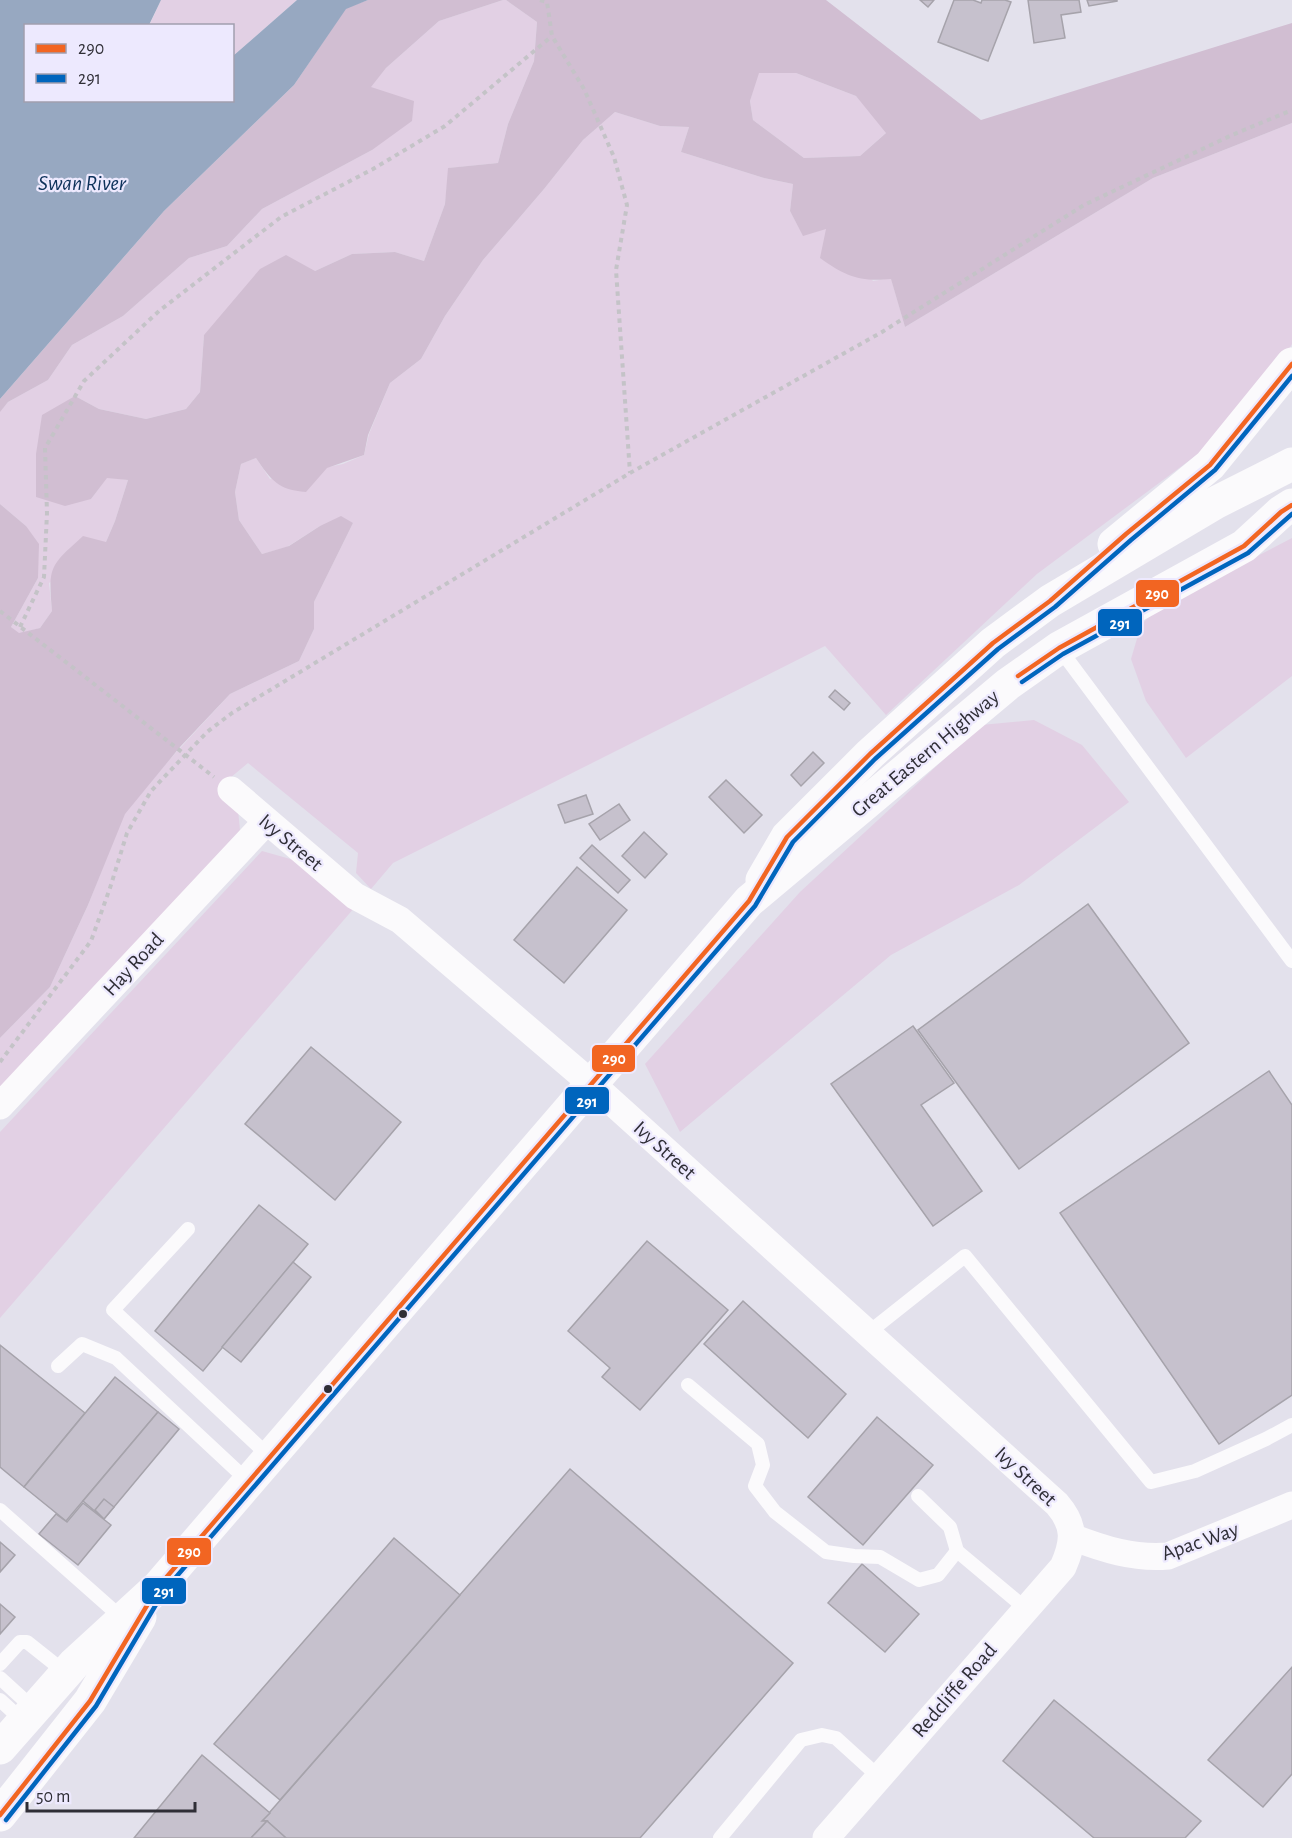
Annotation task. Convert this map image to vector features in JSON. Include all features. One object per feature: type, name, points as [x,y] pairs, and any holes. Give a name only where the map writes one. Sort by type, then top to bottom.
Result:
[{"type":"highway","points":[[1050,601],[1126,534],[1210,465],[1292,364]]},
{"type":"highway","name":"Great Eastern Highway","points":[[749,901],[787,837],[870,754],[993,643],[1050,601],[1215,503],[1292,464]]},
{"type":"highway","name":"Great Eastern Highway","points":[[0,1748],[19,1710],[66,1673],[158,1587],[749,901],[1008,684],[1059,648],[1244,546],[1281,512],[1292,505]]},
{"type":"highway","points":[[1244,546],[1292,525]]},
{"type":"highway","name":"Great Eastern Highway","points":[[0,1815],[90,1701],[158,1587]]},
{"type":"street","name":"Ivy Street","points":[[231,790],[355,896],[400,920],[592,1084],[1057,1504],[1067,1516],[1072,1537]]},
{"type":"street","name":"Hay Road","points":[[0,1106],[266,822]]},
{"type":"street","name":"Apac Way","points":[[1072,1537],[1120,1553],[1148,1558],[1168,1556],[1292,1505]]},
{"type":"street","name":"Redcliffe Road","points":[[826,1838],[1063,1567],[1070,1552],[1072,1537]]},
{"type":"lane","points":[[1059,648],[1292,961]]},
{"type":"lane","points":[[189,1229],[113,1310],[271,1457]]},
{"type":"lane","points":[[868,1333],[965,1256],[1151,1482],[1195,1471],[1292,1425]]},
{"type":"lane","points":[[57,1366],[82,1344],[116,1358],[249,1482]]},
{"type":"lane","points":[[688,1385],[758,1444],[763,1465],[755,1486],[775,1512],[826,1552],[880,1557],[919,1580],[938,1575],[957,1551]]},
{"type":"lane","points":[[918,1496],[950,1527],[957,1551],[1026,1608]]},
{"type":"lane","points":[[0,1510],[123,1619]]},
{"type":"lane","points":[[0,1664],[20,1642],[27,1642],[66,1673]]},
{"type":"lane","points":[[0,1678],[19,1710]]},
{"type":"lane","points":[[720,1838],[801,1740],[822,1735],[836,1738],[879,1777]]},
{"type":"path","points":[[540,0],[548,1],[552,36],[584,89],[614,157],[627,205],[616,270],[630,473]]},
{"type":"path","points":[[20,627],[44,577],[47,513],[45,448],[84,381],[159,310],[281,217],[373,169],[445,126],[552,36]]},
{"type":"path","points":[[0,1062],[91,940],[127,833],[152,791],[184,754],[232,712],[630,473],[882,332],[1084,205],[1232,135],[1292,110]]},
{"type":"path","points":[[0,611],[231,790]]},
{"type":"shaded area","points":[[161,0],[297,0],[234,55],[234,24],[150,24]]},
{"type":"shaded area","points":[[368,0],[503,0],[439,21],[386,68],[371,87],[414,101],[412,121],[372,150],[262,209],[227,246],[189,258],[123,316],[72,345],[48,380],[8,402],[0,412],[0,399],[164,211],[294,85],[346,8]]},
{"type":"shaded area","points":[[503,0],[537,22],[534,61],[508,124],[498,163],[449,168],[445,204],[424,261],[395,252],[352,254],[315,271],[204,335],[200,392],[186,409],[146,419],[99,409],[75,396],[91,499],[107,477],[128,480],[106,542],[49,583],[52,611],[40,628],[19,634],[11,627],[38,578],[26,526],[0,504],[0,411],[8,402],[48,380],[72,345],[123,316],[189,258],[227,246],[262,209],[372,150],[370,87],[386,68],[439,21]]},
{"type":"shaded area","points":[[506,0],[826,0],[981,120],[1292,23],[1292,123],[1153,178],[905,327],[891,279],[870,280],[853,276],[820,258],[826,229],[803,236],[790,211],[793,184],[764,178],[681,152],[689,127],[660,126],[615,112],[583,140],[483,260],[445,316],[421,359],[390,383],[368,435],[364,455],[327,468],[306,492],[288,489],[276,482],[256,458],[241,464],[235,492],[239,520],[262,554],[289,546],[320,526],[341,516],[353,523],[314,602],[314,629],[299,661],[230,694],[180,747],[125,814],[88,905],[50,987],[0,1038],[0,504],[26,526],[39,544],[38,578],[11,627],[19,633],[40,628],[52,611],[51,575],[64,554],[83,536],[106,542],[128,480],[107,478],[91,499],[65,506],[36,497],[36,454],[42,415],[75,396],[99,409],[146,419],[186,409],[200,392],[204,335],[260,269],[286,255],[315,271],[352,254],[395,252],[424,261],[445,204],[448,168],[498,163],[508,124],[534,61],[537,22]],"holes":[[[759,73],[796,73],[856,96],[886,133],[860,156],[804,158],[753,120],[750,101]]]},
{"type":"shaded area","points":[[758,73],[796,73],[856,96],[888,131],[860,156],[804,158],[753,120],[750,101]]},
{"type":"shaded area","points":[[615,112],[660,126],[689,127],[681,152],[764,178],[793,184],[790,211],[803,235],[826,228],[873,281],[891,278],[905,327],[1153,178],[1292,123],[1292,344],[1287,353],[1206,448],[1037,574],[886,715],[825,646],[393,863],[371,889],[356,873],[358,853],[248,763],[218,788],[238,810],[240,830],[230,853],[0,1093],[0,1038],[50,987],[88,905],[124,814],[170,759],[230,694],[299,661],[314,629],[314,602],[353,523],[320,526],[287,547],[262,554],[239,520],[235,492],[241,464],[256,458],[270,479],[343,464],[364,455],[369,434],[390,383],[421,359],[445,316],[483,260],[583,140]]},
{"type":"shaded area","points":[[1292,538],[1292,676],[1186,758],[1146,701],[1131,659],[1141,625],[1159,607]]},
{"type":"shaded area","points":[[1034,720],[1082,745],[1129,802],[1019,885],[891,955],[680,1132],[645,1064],[800,892],[981,725]]},
{"type":"shaded area","points":[[262,851],[301,862],[355,907],[0,1318],[0,1132]]},
{"type":"water","name":"Swan River","points":[[0,0],[161,0],[149,24],[24,24],[24,102],[234,102],[234,55],[297,0],[368,0],[346,9],[294,85],[164,211],[0,399]]},
{"type":"building","points":[[920,0],[934,0],[928,7]]},
{"type":"building","points":[[954,0],[973,0],[981,3],[982,0],[1011,2],[988,61],[938,42]]},
{"type":"building","points":[[1028,0],[1079,0],[1081,12],[1061,15],[1065,38],[1034,43]]},
{"type":"building","points":[[1087,0],[1117,0],[1117,1],[1089,6]]},
{"type":"building","points":[[835,690],[850,703],[844,710],[829,697]]},
{"type":"building","points":[[813,752],[824,763],[801,786],[791,775]]},
{"type":"building","points":[[726,780],[762,815],[744,833],[709,797]]},
{"type":"building","points":[[586,795],[593,814],[565,823],[558,805]]},
{"type":"building","points":[[619,804],[630,820],[600,840],[589,824]]},
{"type":"building","points":[[644,832],[667,854],[645,878],[622,856]]},
{"type":"building","points":[[592,845],[630,880],[618,893],[580,858]]},
{"type":"building","points":[[577,867],[627,910],[564,983],[514,940]]},
{"type":"building","points":[[1088,904],[1189,1043],[1019,1169],[918,1030]]},
{"type":"building","points":[[913,1026],[954,1083],[921,1105],[982,1191],[933,1226],[831,1084]]},
{"type":"building","points":[[311,1047],[401,1122],[335,1200],[245,1124]]},
{"type":"building","points":[[1269,1071],[1292,1105],[1292,1395],[1219,1444],[1060,1213]]},
{"type":"building","points":[[259,1205],[308,1244],[203,1371],[155,1331]]},
{"type":"building","points":[[647,1241],[728,1310],[640,1410],[602,1377],[610,1368],[568,1331]]},
{"type":"building","points":[[293,1262],[311,1277],[241,1362],[222,1347]]},
{"type":"building","points":[[743,1301],[846,1394],[808,1438],[704,1344]]},
{"type":"building","points":[[0,1345],[85,1413],[24,1487],[0,1467]]},
{"type":"building","points":[[115,1377],[158,1412],[66,1521],[24,1487]]},
{"type":"building","points":[[158,1412],[179,1429],[104,1519],[83,1501]]},
{"type":"building","points":[[877,1417],[933,1465],[863,1545],[808,1497]]},
{"type":"building","points":[[570,1469],[793,1663],[640,1838],[286,1838],[267,1821],[262,1821]]},
{"type":"building","points":[[104,1499],[114,1507],[104,1519],[95,1510]]},
{"type":"building","points":[[83,1503],[111,1525],[78,1565],[39,1534],[56,1514],[67,1522]]},
{"type":"building","points":[[394,1538],[460,1595],[280,1800],[214,1744]]},
{"type":"building","points":[[0,1542],[15,1555],[0,1572]]},
{"type":"building","points":[[862,1564],[919,1614],[885,1652],[828,1603]]},
{"type":"building","points":[[0,1604],[15,1617],[0,1634]]},
{"type":"building","points":[[1292,1667],[1292,1774],[1263,1807],[1208,1760]]},
{"type":"building","points":[[1054,1700],[1201,1821],[1185,1838],[1094,1838],[1003,1761]]},
{"type":"building","points":[[202,1755],[270,1813],[262,1821],[267,1821],[251,1838],[134,1838]]},
{"type":"building","points":[[267,1821],[286,1838],[251,1838]]},
{"type":"transit line","name":"290","points":[[0,1815],[90,1701],[158,1587],[749,901],[787,837],[870,754],[993,643],[1050,601],[1126,534],[1210,465],[1292,364]]},
{"type":"transit line","name":"291","points":[[6,1820],[96,1706],[164,1591],[755,906],[793,842],[875,759],[998,649],[1055,607],[1215,470],[1292,376]]},
{"type":"transit line","name":"290","points":[[1018,676],[1059,648],[1244,546],[1281,512],[1292,505]]},
{"type":"transit line","name":"291","points":[[1022,682],[1063,654],[1248,553],[1292,514]]}]
